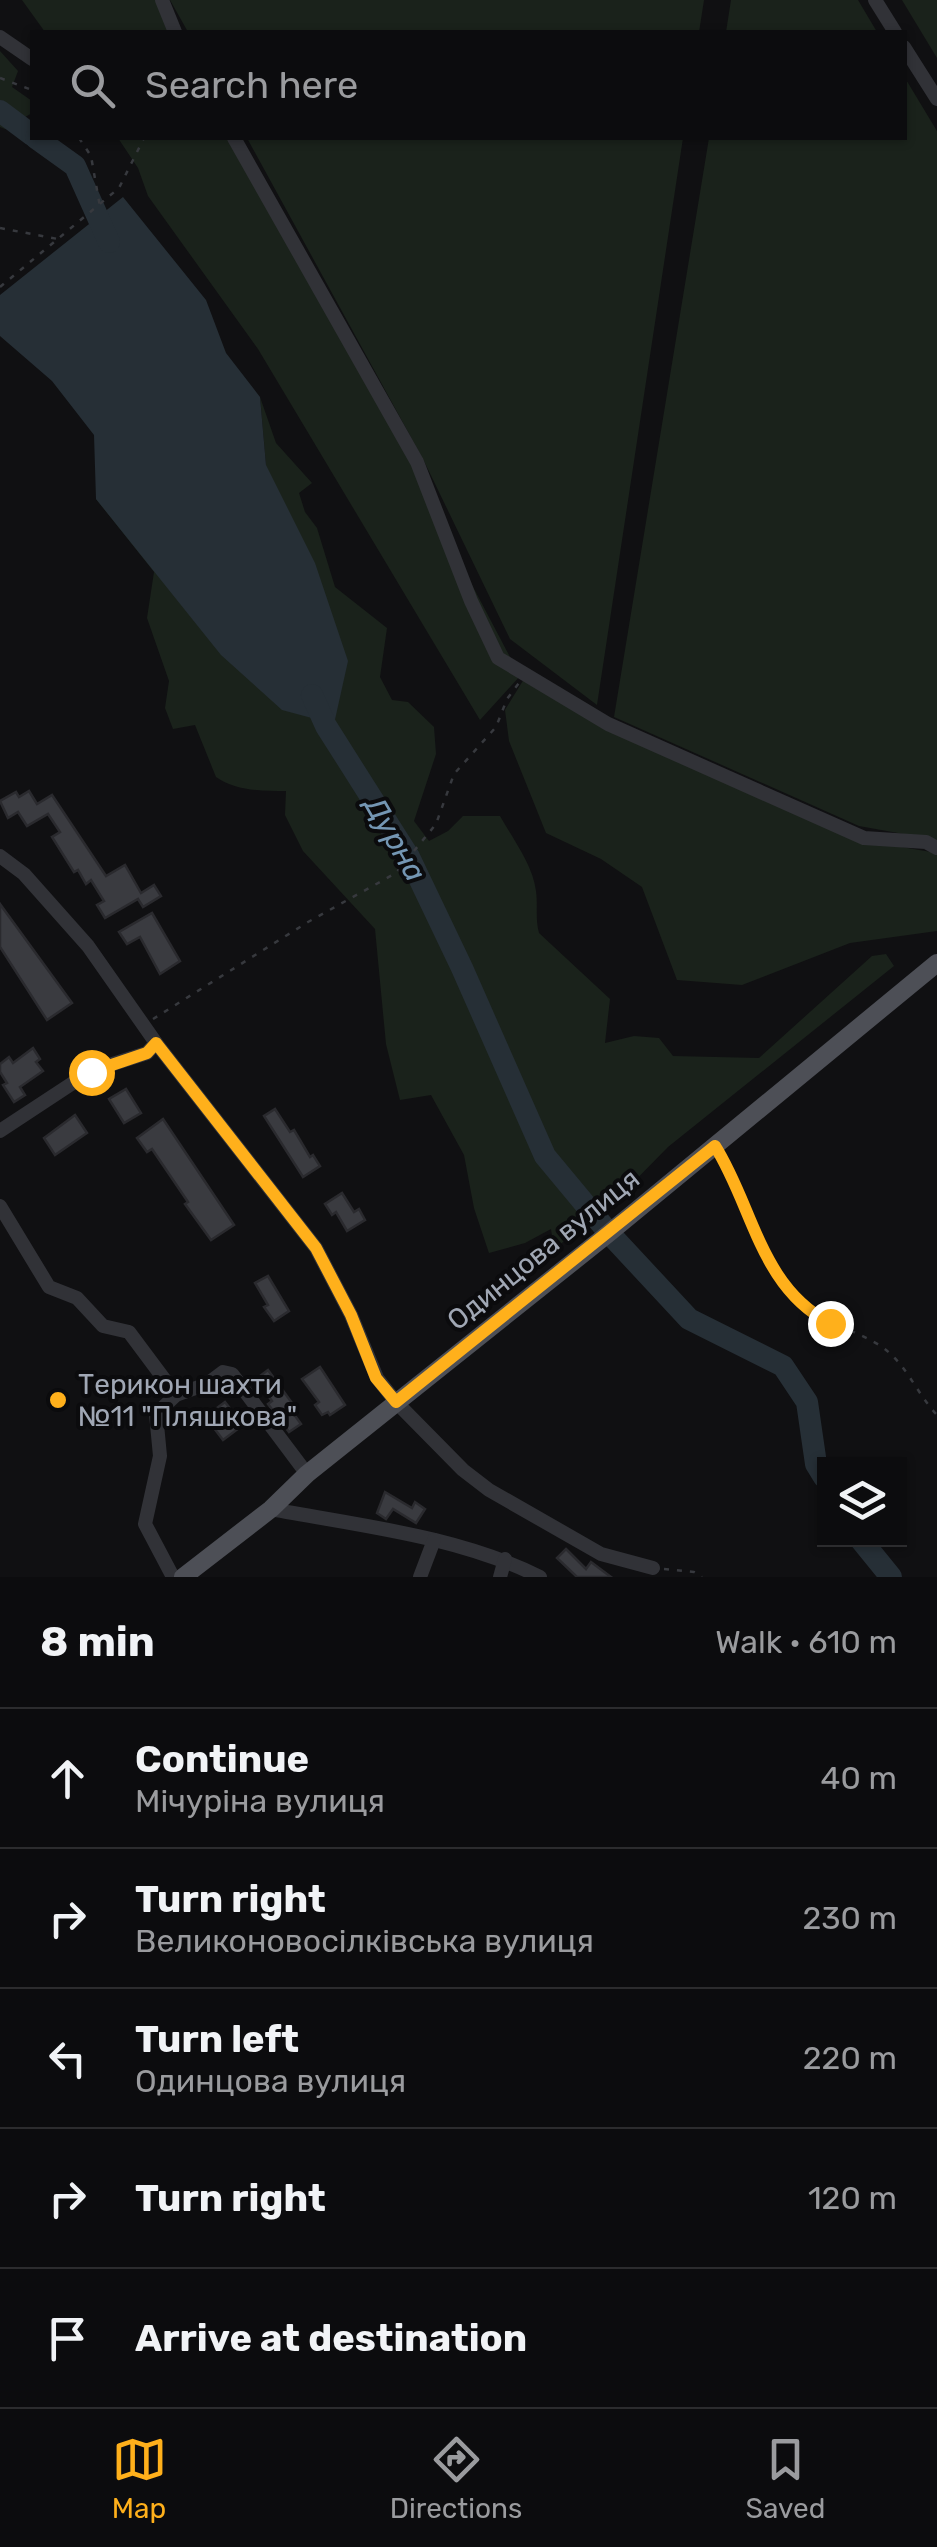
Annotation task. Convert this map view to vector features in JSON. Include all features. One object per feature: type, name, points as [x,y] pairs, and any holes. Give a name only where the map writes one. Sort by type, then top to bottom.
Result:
[{"type":"main road","name":"Одинцова вулиця","points":[[183,1577],[937,964]]},
{"type":"street","points":[[162,0],[174,30]]},
{"type":"street","points":[[875,0],[894,30]]},
{"type":"street","points":[[0,37],[30,58]]},
{"type":"street","points":[[907,53],[937,100]]},
{"type":"street","points":[[235,140],[417,462],[498,658],[608,724],[864,838],[926,842],[937,848]]},
{"type":"street","points":[[0,856],[24,874],[88,946],[156,1043],[316,1248],[351,1315],[376,1378],[396,1402],[463,1470],[490,1490],[601,1554],[653,1568]]},
{"type":"street","points":[[0,1131],[91,1072],[147,1053],[156,1043]]},
{"type":"street","points":[[0,1206],[49,1287],[77,1298],[103,1326],[129,1332],[176,1395]]},
{"type":"street","points":[[174,1577],[150,1536],[145,1517],[159,1469],[156,1414],[176,1395],[207,1384],[224,1372],[232,1374],[307,1474]]},
{"type":"street","points":[[271,1509],[434,1540],[505,1560],[540,1577]]},
{"type":"street","points":[[420,1577],[434,1540]]},
{"type":"street","points":[[500,1577],[505,1560]]},
{"type":"path","points":[[0,78],[30,89]]},
{"type":"path","points":[[80,140],[90,156],[100,207]]},
{"type":"path","points":[[0,287],[119,188],[143,140]]},
{"type":"path","points":[[0,228],[59,240]]},
{"type":"path","points":[[144,1026],[308,922],[396,873],[436,824],[454,774],[496,726],[507,699],[526,674]]},
{"type":"path","points":[[715,1146],[775,1273],[787,1290],[816,1316],[881,1346],[904,1368],[937,1416]]},
{"type":"path","points":[[653,1568],[694,1572],[702,1577]]},
{"type":"shaded area","points":[[22,0],[163,0],[179,30],[44,30]]},
{"type":"shaded area","points":[[170,0],[704,0],[699,30],[187,30]]},
{"type":"shaded area","points":[[731,0],[858,0],[876,30],[726,30]]},
{"type":"shaded area","points":[[902,0],[937,0],[937,58]]},
{"type":"shaded area","points":[[0,51],[18,71],[12,87],[30,100],[30,114],[5,129],[0,127]]},
{"type":"shaded area","points":[[907,81],[937,131],[937,840],[859,826],[614,717],[709,140],[907,140]]},
{"type":"shaded area","points":[[119,140],[237,140],[414,467],[423,492],[520,676],[480,720],[258,349],[148,196],[138,168]]},
{"type":"shaded area","points":[[248,140],[683,140],[597,705],[510,639],[424,461]]},
{"type":"shaded area","points":[[123,197],[206,300],[226,353],[260,397],[266,465],[315,563],[348,661],[334,724],[282,710],[221,655],[96,499],[94,435],[52,381],[0,336],[0,295]]},
{"type":"shaded area","points":[[260,397],[276,443],[312,483],[299,493],[305,512],[317,528],[335,587],[387,628],[380,677],[392,700],[408,702],[434,727],[436,754],[414,821],[429,841],[448,831],[463,816],[500,816],[531,872],[539,933],[610,999],[605,1043],[634,1036],[659,1038],[673,1056],[759,1058],[872,956],[886,954],[894,966],[668,1147],[612,1204],[554,1249],[551,1229],[525,1243],[489,1253],[474,1208],[464,1155],[431,1095],[400,1100],[386,1044],[375,929],[303,851],[285,815],[286,791],[240,788],[216,777],[195,725],[173,729],[165,708],[169,681],[147,618],[154,572],[96,499],[266,465]]},
{"type":"shaded area","points":[[524,679],[854,839],[937,853],[937,931],[850,943],[742,985],[677,980],[642,887],[601,859],[546,833],[509,741],[505,710]]},
{"type":"building","points":[[29,791],[37,804],[52,795],[106,876],[125,865],[141,893],[154,885],[161,896],[143,907],[138,899],[105,918],[97,905],[104,901],[91,880],[86,884],[78,870],[74,872],[52,837],[60,832],[48,814],[27,826],[18,812],[8,818],[0,801],[16,792],[19,797]]},
{"type":"building","points":[[0,904],[72,1003],[47,1020],[0,947]]},
{"type":"building","points":[[152,913],[180,961],[160,974],[140,937],[127,944],[119,932]]},
{"type":"building","points":[[33,1048],[43,1071],[20,1087],[25,1095],[14,1102],[3,1085],[7,1083],[0,1064],[9,1057],[13,1063]]},
{"type":"building","points":[[126,1089],[141,1113],[124,1123],[109,1099]]},
{"type":"building","points":[[275,1109],[320,1166],[303,1177],[264,1116]]},
{"type":"building","points":[[75,1115],[87,1133],[55,1155],[44,1138]]},
{"type":"building","points":[[163,1119],[234,1225],[211,1240],[152,1149],[147,1152],[137,1138]]},
{"type":"building","points":[[342,1193],[354,1212],[359,1209],[365,1220],[347,1231],[336,1212],[332,1215],[325,1204]]},
{"type":"building","points":[[268,1276],[289,1311],[274,1321],[255,1283]]},
{"type":"building","points":[[320,1367],[345,1405],[330,1415],[322,1415],[315,1405],[319,1402],[302,1379]]},
{"type":"building","points":[[268,1370],[292,1403],[288,1406],[301,1424],[289,1432],[268,1404],[272,1401],[256,1379]]},
{"type":"building","points":[[225,1402],[243,1425],[223,1440],[211,1424],[219,1419],[213,1411]]},
{"type":"building","points":[[385,1492],[412,1508],[415,1502],[425,1509],[416,1523],[393,1509],[386,1519],[377,1513]]},
{"type":"building","points":[[566,1549],[586,1569],[591,1562],[611,1577],[577,1577],[557,1558]]},
{"type":"waterway","name":"Дурна","points":[[0,111],[30,134]]},
{"type":"waterway","name":"Дурна","points":[[39,140],[75,166],[109,242]]},
{"type":"waterway","name":"Дурна","points":[[312,695],[326,726],[409,857],[545,1156],[609,1233],[689,1319],[783,1366],[807,1402],[817,1466]]},
{"type":"waterway","name":"Дурна","points":[[867,1547],[891,1577]]},
{"type":"place","name":"Терикон шахти №11 \"Пляшкова\"","points":[[58,1400]]},
{"type":"route","points":[[91,1072],[147,1053],[156,1043],[316,1248],[351,1315],[376,1378],[396,1402],[715,1146],[775,1273],[787,1290],[830,1323]]}]
